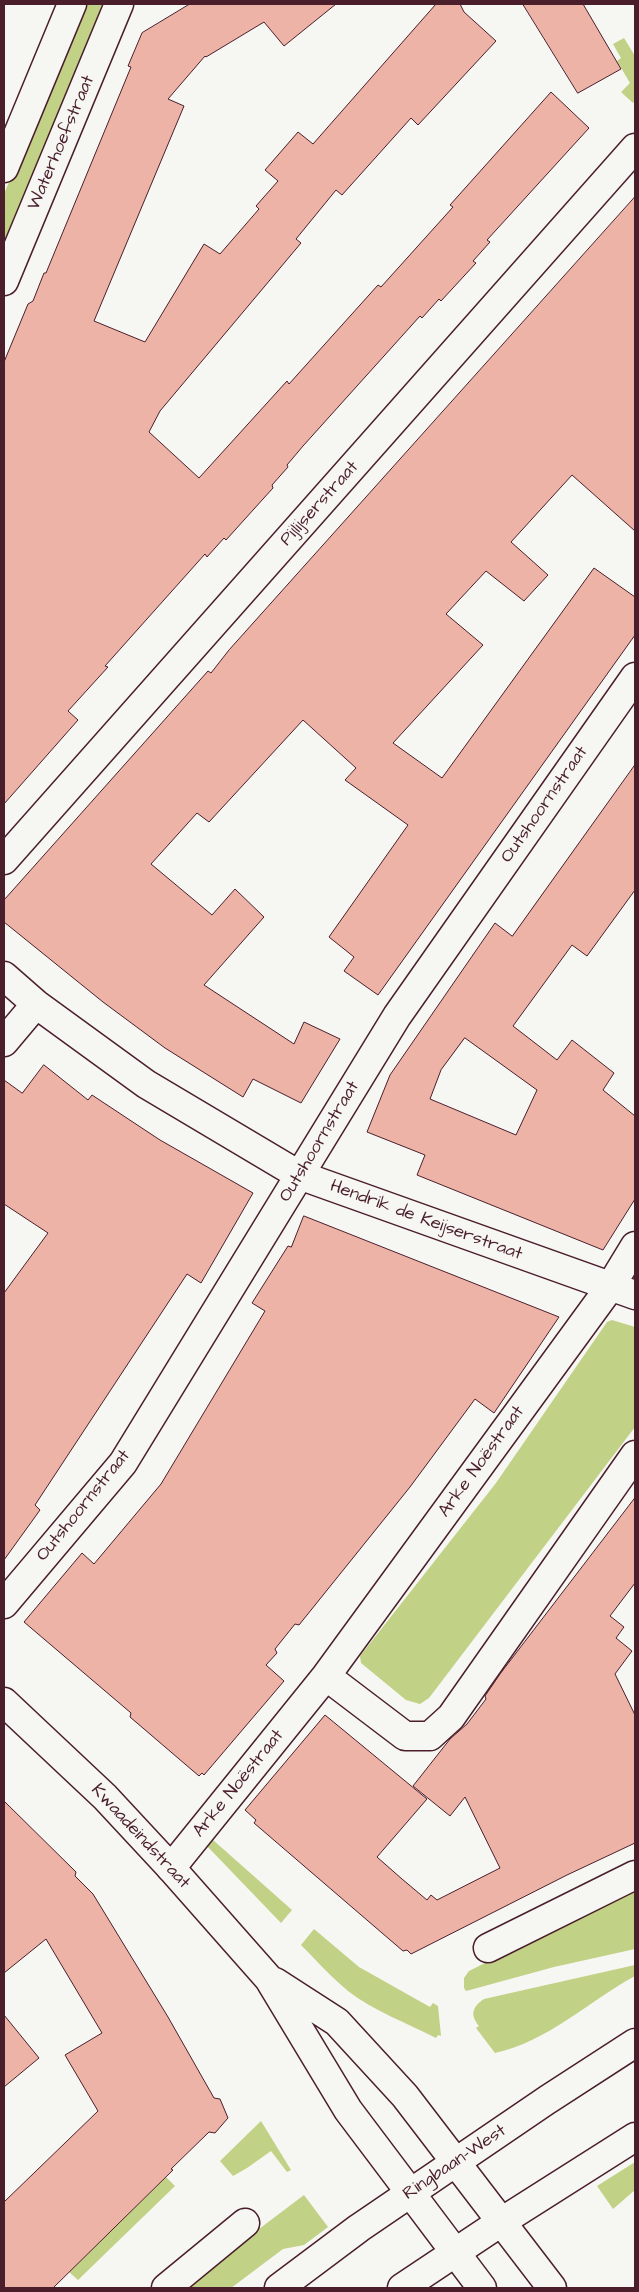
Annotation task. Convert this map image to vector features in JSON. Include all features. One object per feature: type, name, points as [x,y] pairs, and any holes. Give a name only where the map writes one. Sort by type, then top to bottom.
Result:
[{"type":"street","points":[[4,168],[72,4]]},
{"type":"street","name":"Waterhoefstraat","points":[[4,281],[119,4]]},
{"type":"street","name":"Pijlijserstraat","points":[[4,860],[635,148]]},
{"type":"street","name":"Outshoornstraat","points":[[4,1604],[122,1463],[397,1016],[635,678]]},
{"type":"street","name":"Hendrik de Keijserstraat","points":[[4,976],[36,1004],[146,1084],[299,1175],[635,1295]]},
{"type":"street","points":[[4,1042],[36,1004]]},
{"type":"street","name":"Arke Noëstraat","points":[[171,1868],[326,1676],[610,1287],[635,1246]]},
{"type":"street","points":[[326,1676],[405,1736],[430,1736],[451,1717],[635,1455]]},
{"type":"street","name":"Kwaadeindstraat","points":[[4,1702],[105,1797],[269,1978],[348,2110],[482,2288]]},
{"type":"street","points":[[488,1948],[635,1875]]},
{"type":"street","name":"Kwaadeindstraat","points":[[269,1978],[337,2022],[405,2096],[454,2163],[552,2288]]},
{"type":"street","name":"Ringbaan-West","points":[[279,2288],[359,2228],[635,2043]]},
{"type":"street","points":[[402,2288],[501,2222],[635,2137]]},
{"type":"street","points":[[166,2288],[245,2224]]},
{"type":"green space","points":[[83,4],[102,4],[88,44],[4,251],[4,194]]},
{"type":"green space","points":[[624,38],[635,56],[635,100],[633,103],[621,92],[630,83],[617,61],[621,58],[613,44]]},
{"type":"green space","points":[[612,1320],[635,1327],[635,1427],[429,1698],[420,1704],[406,1700],[361,1663],[360,1656],[496,1483],[607,1322]]},
{"type":"green space","points":[[213,1840],[292,1910],[281,1923],[207,1846]]},
{"type":"green space","points":[[635,1889],[635,1949],[554,1967],[466,1991],[464,1988],[464,1978],[469,1971]]},
{"type":"green space","points":[[314,1929],[359,1967],[430,2007],[433,2003],[438,2006],[441,2036],[438,2035],[436,2038],[369,2005],[348,1991],[301,1945]]},
{"type":"green space","points":[[635,1965],[635,1976],[567,2020],[514,2048],[495,2053],[476,2028],[479,2026],[473,2015],[474,2011],[477,2005],[484,1999]]},
{"type":"green space","points":[[261,2121],[291,2170],[287,2172],[271,2151],[233,2176],[220,2161]]},
{"type":"green space","points":[[635,2162],[635,2190],[613,2209],[597,2186]]},
{"type":"green space","points":[[166,2177],[175,2186],[78,2280],[69,2272]]},
{"type":"green space","points":[[304,2195],[328,2227],[304,2245],[283,2249],[231,2288],[181,2288]]},
{"type":"building","points":[[190,4],[336,4],[284,46],[264,22],[205,56],[168,99],[184,106],[94,321],[145,342],[204,244],[220,254],[259,209],[256,206],[278,181],[265,170],[298,132],[313,144],[436,4],[460,4],[464,12],[496,41],[418,125],[411,118],[342,195],[336,190],[296,239],[301,243],[160,411],[149,432],[199,478],[287,381],[289,384],[378,285],[381,287],[453,207],[450,205],[551,92],[589,128],[487,240],[490,242],[473,261],[476,263],[441,301],[439,299],[422,318],[420,316],[303,446],[272,485],[273,488],[226,540],[224,538],[207,557],[205,554],[105,666],[108,667],[68,711],[78,720],[4,804],[4,362],[28,304],[33,301],[44,273],[46,273],[131,67],[128,66],[142,33]]},
{"type":"building","points":[[523,4],[583,4],[621,69],[578,93]]},
{"type":"building","points":[[635,197],[635,531],[572,475],[511,542],[548,575],[524,601],[486,571],[446,614],[483,645],[393,743],[442,778],[594,568],[635,597],[635,635],[378,995],[344,971],[354,957],[329,937],[408,825],[345,780],[356,768],[303,720],[209,822],[197,813],[151,864],[212,915],[235,889],[264,917],[204,985],[294,1044],[304,1022],[340,1039],[301,1103],[253,1079],[243,1097],[165,1048],[103,1002],[4,922],[4,900],[208,671],[211,673],[229,650]]},
{"type":"building","points":[[635,765],[635,890],[587,956],[572,945],[513,1026],[557,1060],[572,1040],[614,1073],[603,1090],[635,1116],[635,1199],[603,1250],[417,1175],[425,1155],[367,1132],[390,1075],[495,923],[512,936]],"holes":[[[465,1038],[537,1090],[516,1135],[430,1099],[441,1070]]]},
{"type":"building","points":[[44,1065],[88,1100],[92,1095],[160,1140],[253,1193],[201,1283],[187,1274],[35,1505],[40,1510],[4,1560],[4,1293],[48,1233],[4,1204],[4,1080],[22,1093]]},
{"type":"building","points":[[304,1216],[559,1317],[494,1413],[475,1399],[410,1487],[299,1625],[295,1624],[275,1649],[277,1653],[266,1665],[284,1681],[204,1775],[202,1773],[199,1776],[130,1717],[131,1713],[24,1622],[82,1553],[94,1564],[161,1484],[265,1311],[252,1303],[288,1246],[291,1247]]},
{"type":"building","points":[[635,1498],[635,1583],[610,1616],[624,1627],[616,1638],[632,1651],[615,1674],[635,1715],[635,1843],[567,1875],[411,1954],[407,1950],[403,1951],[254,1823],[256,1820],[245,1810],[325,1715],[427,1799],[377,1857],[402,1879],[427,1900],[431,1895],[437,1900],[500,1868],[465,1797],[450,1816],[413,1786],[450,1739],[467,1724],[486,1699],[485,1696],[500,1674]]},
{"type":"building","points":[[4,1801],[76,1872],[75,1876],[93,1894],[168,2017],[214,2098],[220,2099],[228,2118],[215,2133],[209,2132],[53,2288],[4,2288],[4,2202],[98,2111],[65,2055],[102,2033],[46,1939],[4,1973]]},
{"type":"building","points":[[4,2015],[39,2058],[4,2087]]}]
